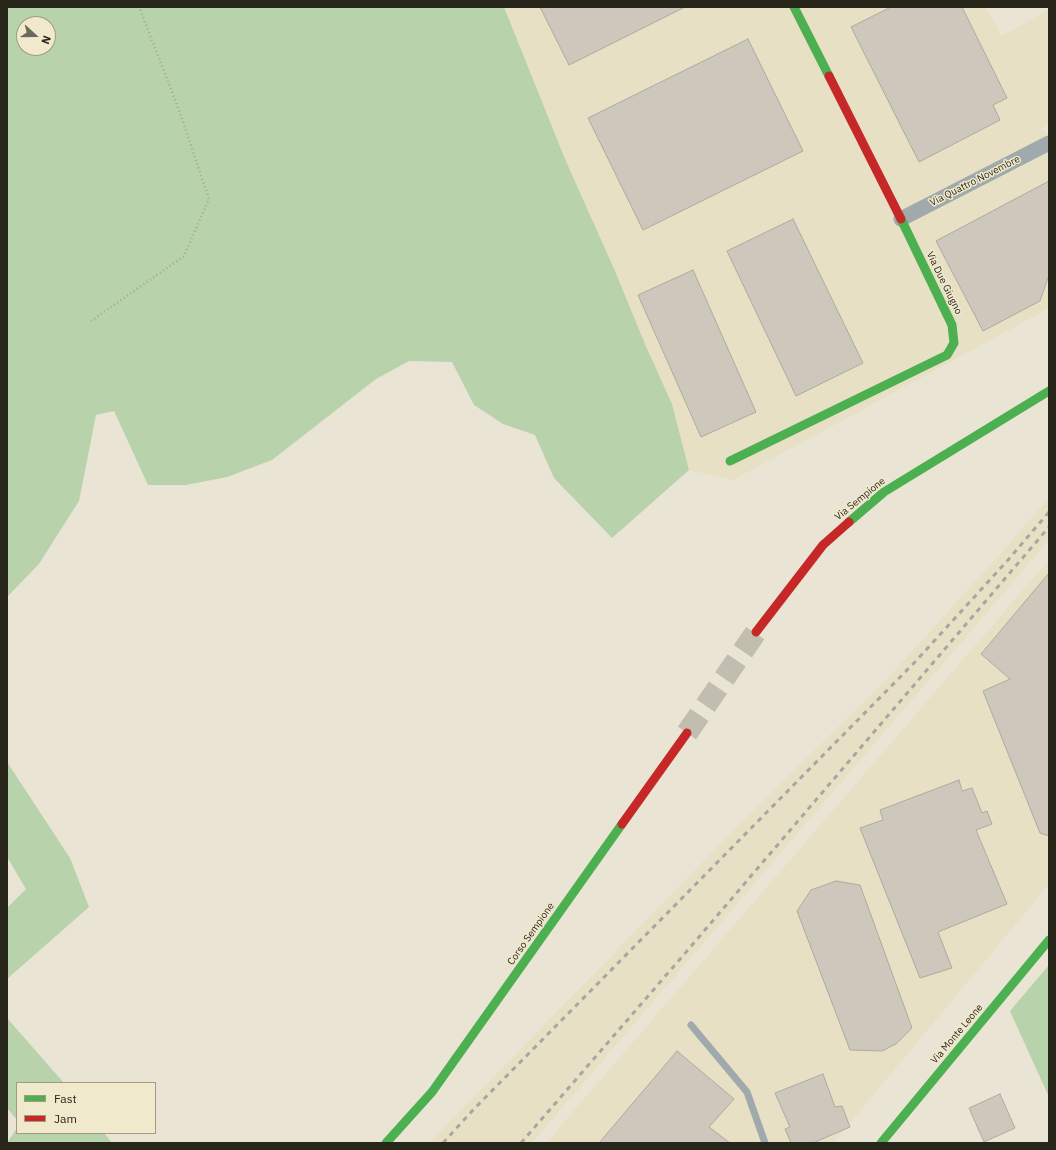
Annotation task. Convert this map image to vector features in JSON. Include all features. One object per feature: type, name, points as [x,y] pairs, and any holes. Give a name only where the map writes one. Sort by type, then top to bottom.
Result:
[{"type":"main road","name":"Via Due Giugno","points":[[730,461],[947,355],[954,343],[952,325],[901,219],[794,7]]},
{"type":"main road","name":"Via Sempione","points":[[756,632],[822,545],[884,492],[1049,391]]},
{"type":"main road","name":"Corso Sempione","points":[[386,1143],[432,1092],[687,733]]},
{"type":"main road","name":"Via Monte Leone","points":[[881,1143],[1049,940]]},
{"type":"street","name":"Via Quattro Novembre","points":[[901,219],[1049,143]]},
{"type":"lane","points":[[691,1025],[747,1092],[766,1143]]},
{"type":"path","points":[[91,321],[184,256],[209,199],[180,110],[139,7]]},
{"type":"shaded area","points":[[504,7],[986,7],[1001,36],[1049,10],[1049,124],[1042,129],[1049,135],[1049,308],[733,480],[689,470],[672,404],[565,159]]},
{"type":"shaded area","points":[[1049,498],[1049,540],[532,1143],[429,1143],[738,826],[890,676]]},
{"type":"shaded area","points":[[1049,560],[1049,884],[833,1143],[546,1143]]},
{"type":"green space","points":[[7,7],[504,7],[565,159],[672,404],[689,470],[612,538],[554,478],[535,435],[503,424],[474,405],[452,362],[409,361],[376,379],[272,460],[227,477],[186,485],[148,485],[114,411],[96,415],[79,501],[39,564],[7,597]]},
{"type":"green space","points":[[7,762],[70,858],[89,907],[7,979],[7,908],[26,889],[7,857]]},
{"type":"green space","points":[[1049,965],[1049,1097],[1010,1011]]},
{"type":"green space","points":[[7,1018],[63,1082],[16,1082],[16,1119],[7,1108]]},
{"type":"green space","points":[[16,1130],[16,1134],[105,1134],[112,1143],[7,1143]]},
{"type":"building","points":[[540,7],[685,7],[569,65]]},
{"type":"building","points":[[891,7],[962,7],[1007,98],[993,105],[1000,120],[919,162],[851,27]]},
{"type":"building","points":[[748,39],[803,151],[643,230],[588,118]]},
{"type":"building","points":[[1049,181],[1049,275],[1040,301],[983,331],[936,241]]},
{"type":"building","points":[[793,219],[863,363],[796,396],[727,251]]},
{"type":"building","points":[[693,270],[756,412],[701,437],[638,295]]},
{"type":"building","points":[[1049,573],[1049,836],[1040,833],[983,691],[1010,679],[981,654]]},
{"type":"building","points":[[959,780],[962,791],[972,788],[982,813],[987,811],[992,824],[976,830],[1007,904],[938,932],[952,968],[920,978],[860,828],[883,820],[880,810]]},
{"type":"building","points":[[836,881],[860,885],[912,1028],[896,1044],[882,1051],[850,1050],[797,911],[811,890]]},
{"type":"building","points":[[677,1051],[734,1099],[709,1127],[730,1143],[599,1143]]},
{"type":"building","points":[[823,1074],[835,1107],[842,1106],[850,1127],[813,1143],[791,1143],[785,1129],[790,1127],[775,1093]]},
{"type":"building","points":[[1000,1094],[1015,1128],[984,1142],[969,1108]]},
{"type":"tunnel","points":[[687,733],[756,632]]},
{"type":"railway","points":[[443,1143],[473,1110],[915,662],[1008,560],[1049,512]]},
{"type":"railway","points":[[521,1143],[1049,527]]},
{"type":"traffic: fast","points":[[794,7],[829,76]]},
{"type":"traffic: fast","points":[[730,461],[947,355],[954,343],[952,325],[901,219]]},
{"type":"traffic: fast","points":[[849,522],[884,492],[1049,391]]},
{"type":"traffic: fast","points":[[386,1143],[432,1092],[622,824]]},
{"type":"traffic: fast","points":[[881,1143],[1049,940]]},
{"type":"traffic: jam","points":[[829,76],[901,219]]},
{"type":"traffic: jam","points":[[756,632],[823,545],[849,522]]},
{"type":"traffic: jam","points":[[622,824],[687,733]]}]
